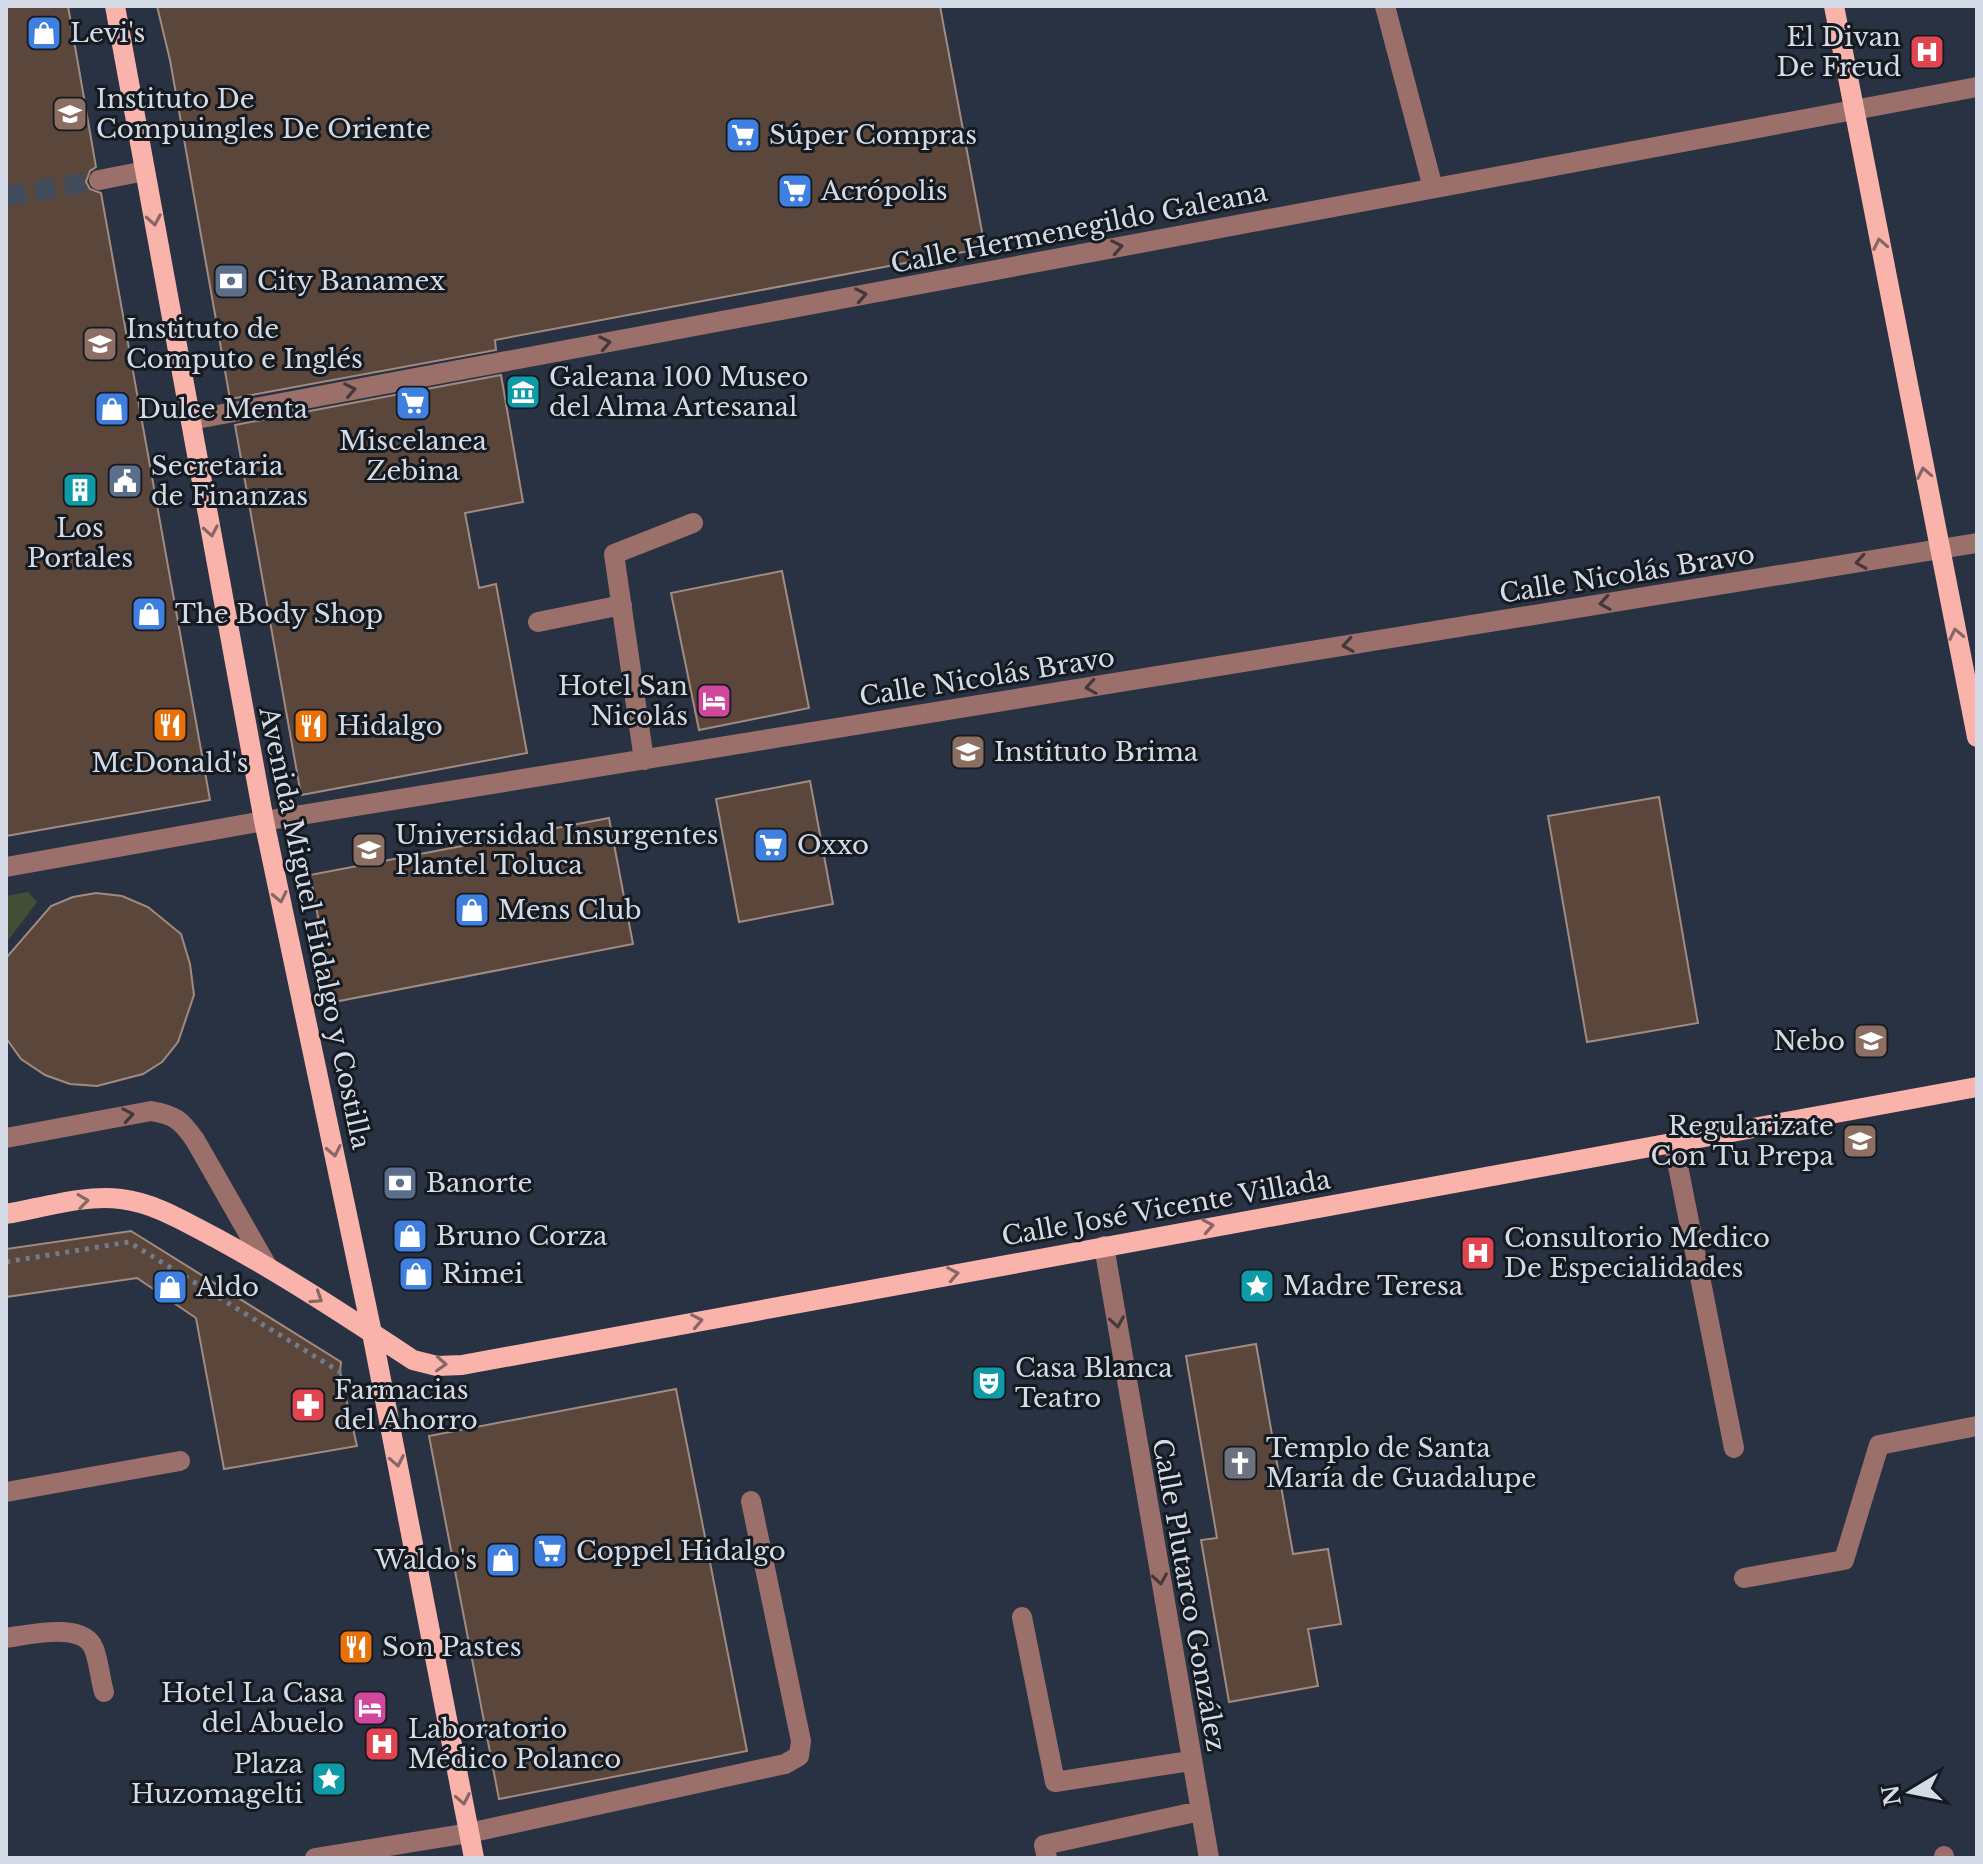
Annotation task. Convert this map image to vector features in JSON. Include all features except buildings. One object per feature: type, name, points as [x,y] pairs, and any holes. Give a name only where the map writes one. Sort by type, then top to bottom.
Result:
[{"type":"main road","name":"Avenida Miguel Hidalgo y Costilla","points":[[115,6],[264,821],[372,1333],[474,1858]]},
{"type":"main road","points":[[1834,6],[1977,737]]},
{"type":"main road","name":"Calle José Vicente Villada","points":[[6,1214],[91,1199],[117,1198],[140,1202],[168,1213],[267,1266],[413,1360],[437,1366],[462,1365],[1977,1087]]},
{"type":"street","points":[[1385,6],[1433,188]]},
{"type":"street","name":"Calle Hermenegildo Galeana","points":[[191,420],[1977,87]]},
{"type":"street","points":[[99,180],[145,171]]},
{"type":"street","points":[[644,760],[614,554],[693,523]]},
{"type":"street","name":"Calle Nicolás Bravo","points":[[6,867],[264,821],[1977,543]]},
{"type":"street","points":[[538,622],[622,605]]},
{"type":"street","points":[[6,1138],[151,1111],[167,1114],[183,1123],[195,1140],[267,1266]]},
{"type":"street","points":[[1673,1141],[1734,1448]]},
{"type":"street","name":"Calle Plutarco González","points":[[1104,1246],[1209,1858]]},
{"type":"street","points":[[1744,1578],[1844,1560],[1879,1445],[1977,1426]]},
{"type":"street","points":[[6,1492],[180,1461]]},
{"type":"street","points":[[315,1858],[469,1833],[785,1764],[799,1756],[801,1741],[751,1501]]},
{"type":"street","points":[[1022,1617],[1055,1782],[1190,1761]]},
{"type":"street","points":[[6,1638],[64,1632],[75,1632],[85,1637],[93,1645],[104,1692]]},
{"type":"street","points":[[1047,1858],[1044,1845],[1200,1811]]},
{"type":"path","points":[[6,1262],[129,1242],[340,1372],[352,1371]]},
{"type":"green space","points":[[28,892],[37,902],[6,943],[6,896]]},
{"type":"tunnel","points":[[6,196],[99,180]]},
{"type":"place","name":"Levi's","points":[[44,33]]},
{"type":"place","name":"El Divan De Freud","points":[[1927,52]]},
{"type":"place","name":"Instituto De Compuingles De Oriente","points":[[70,114]]},
{"type":"place","name":"Súper Compras","points":[[743,135]]},
{"type":"place","name":"Acrópolis","points":[[795,191]]},
{"type":"place","name":"City Banamex","points":[[231,281]]},
{"type":"place","name":"Instituto de Computo e Inglés","points":[[100,344]]},
{"type":"place","name":"Galeana 100 Museo del Alma Artesanal","points":[[523,392]]},
{"type":"place","name":"Miscelanea Zebina","points":[[413,403]]},
{"type":"place","name":"Dulce Menta","points":[[112,409]]},
{"type":"place","name":"Secretaria de Finanzas","points":[[125,481]]},
{"type":"place","name":"Los Portales","points":[[80,490]]},
{"type":"place","name":"The Body Shop","points":[[149,614]]},
{"type":"place","name":"Hotel San Nicolás","points":[[714,701]]},
{"type":"place","name":"McDonald's","points":[[170,725]]},
{"type":"place","name":"Hidalgo","points":[[311,726]]},
{"type":"place","name":"Instituto Brima","points":[[968,752]]},
{"type":"place","name":"Oxxo","points":[[771,845]]},
{"type":"place","name":"Universidad Insurgentes Plantel Toluca","points":[[369,850]]},
{"type":"place","name":"Mens Club","points":[[472,910]]},
{"type":"place","name":"Nebo","points":[[1871,1041]]},
{"type":"place","name":"Regularizate Con Tu Prepa","points":[[1860,1141]]},
{"type":"place","name":"Banorte","points":[[400,1183]]},
{"type":"place","name":"Bruno Corza","points":[[410,1236]]},
{"type":"place","name":"Consultorio Medico De Especialidades","points":[[1478,1253]]},
{"type":"place","name":"Rimei","points":[[416,1274]]},
{"type":"place","name":"Madre Teresa","points":[[1257,1286]]},
{"type":"place","name":"Aldo","points":[[170,1287]]},
{"type":"place","name":"Casa Blanca Teatro","points":[[989,1383]]},
{"type":"place","name":"Farmacias del Ahorro","points":[[308,1405]]},
{"type":"place","name":"Templo de Santa María de Guadalupe","points":[[1240,1463]]},
{"type":"place","name":"Coppel Hidalgo","points":[[550,1551]]},
{"type":"place","name":"Waldo's","points":[[503,1560]]},
{"type":"place","name":"Son Pastes","points":[[356,1647]]},
{"type":"place","name":"Hotel La Casa del Abuelo","points":[[370,1708]]},
{"type":"place","name":"Laboratorio Médico Polanco","points":[[382,1744]]},
{"type":"place","name":"Plaza Huzomagelti","points":[[329,1779]]}]
